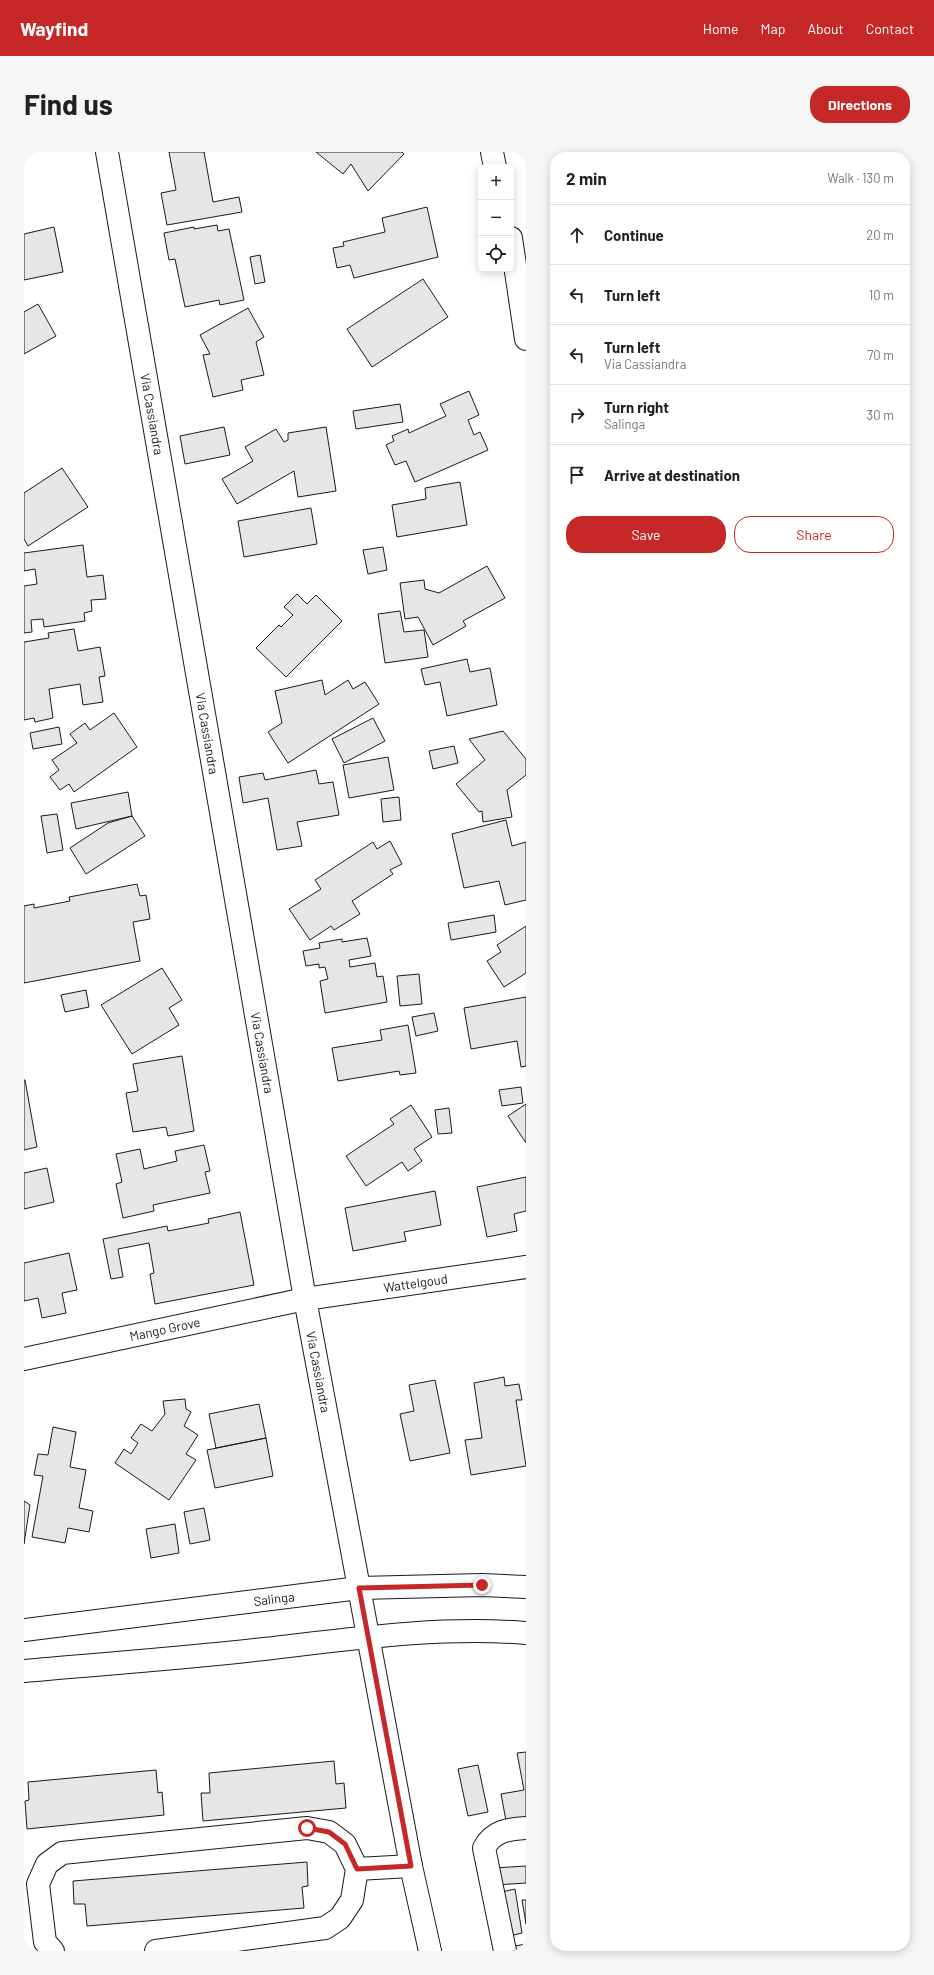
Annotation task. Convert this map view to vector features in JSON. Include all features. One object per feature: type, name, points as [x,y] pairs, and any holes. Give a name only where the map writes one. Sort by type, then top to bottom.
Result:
[{"type":"street","name":"Via Cassiandra","points":[[106,152],[305,1299],[411,1866],[430,1951]]},
{"type":"street","points":[[492,152],[494,164]]},
{"type":"street","points":[[514,258],[526,339]]},
{"type":"street","name":"Wattelgoud","points":[[305,1299],[526,1267]]},
{"type":"street","name":"Mango Grove","points":[[24,1359],[305,1299]]},
{"type":"street","name":"Salinga","points":[[24,1630],[359,1588],[482,1585],[526,1587]]},
{"type":"street","points":[[24,1671],[263,1649],[367,1636],[490,1630],[526,1634]]},
{"type":"street","points":[[53,1951],[46,1942],[38,1884],[47,1864],[62,1853],[307,1828],[329,1832],[345,1844],[357,1869],[352,1900],[340,1918],[325,1928],[156,1951]]},
{"type":"street","points":[[505,1951],[484,1848],[490,1838],[509,1829],[526,1828]]},
{"type":"street","points":[[357,1869],[411,1866]]},
{"type":"building","points":[[169,152],[204,152],[213,202],[239,197],[242,212],[167,225],[161,193],[176,190]]},
{"type":"building","points":[[316,152],[402,152],[404,154],[368,191],[351,164],[343,174]]},
{"type":"building","points":[[427,207],[438,257],[354,278],[350,265],[337,268],[333,248],[344,246],[343,242],[385,232],[382,218]]},
{"type":"building","points":[[217,225],[218,231],[229,229],[244,300],[220,305],[219,300],[185,307],[175,259],[169,260],[164,233],[194,227],[194,229]]},
{"type":"building","points":[[54,227],[63,272],[24,280],[24,234]]},
{"type":"building","points":[[260,255],[265,282],[255,284],[250,257]]},
{"type":"building","points":[[423,279],[448,317],[372,367],[347,329]]},
{"type":"building","points":[[38,304],[56,336],[24,354],[24,312]]},
{"type":"building","points":[[248,308],[264,337],[256,342],[264,375],[241,380],[243,390],[213,397],[203,355],[210,354],[200,335]]},
{"type":"building","points":[[469,391],[479,415],[468,420],[474,435],[480,432],[488,450],[415,482],[406,461],[395,465],[386,445],[394,441],[392,436],[408,429],[409,433],[446,416],[440,404]]},
{"type":"building","points":[[400,404],[403,422],[356,429],[353,411]]},
{"type":"building","points":[[224,427],[230,455],[185,464],[180,436]]},
{"type":"building","points":[[326,427],[336,491],[298,497],[294,471],[237,504],[222,479],[253,461],[245,447],[276,429],[284,442],[288,440],[288,433]]},
{"type":"building","points":[[62,468],[88,507],[28,546],[24,539],[24,493]]},
{"type":"building","points":[[460,482],[467,525],[397,537],[392,505],[426,499],[425,488]]},
{"type":"building","points":[[311,508],[317,544],[244,557],[238,521]]},
{"type":"building","points":[[83,545],[87,577],[103,575],[106,599],[91,600],[92,611],[84,613],[85,621],[44,627],[43,619],[31,620],[32,632],[24,633],[24,586],[37,584],[35,569],[24,571],[24,553]]},
{"type":"building","points":[[383,547],[387,570],[368,574],[363,550]]},
{"type":"building","points":[[487,566],[505,598],[463,621],[466,626],[433,645],[418,617],[405,619],[400,583],[424,580],[425,589],[439,593]]},
{"type":"building","points":[[297,594],[307,604],[316,595],[342,621],[286,677],[256,648],[279,625],[281,627],[293,615],[284,607]]},
{"type":"building","points":[[400,611],[404,632],[424,630],[428,657],[385,663],[378,614]]},
{"type":"building","points":[[74,629],[78,651],[100,647],[105,676],[99,677],[103,702],[83,705],[80,684],[49,689],[53,718],[35,722],[34,718],[24,720],[24,642],[49,638],[48,633]]},
{"type":"building","points":[[467,659],[470,672],[490,668],[497,705],[447,716],[440,682],[425,685],[421,669]]},
{"type":"building","points":[[322,680],[325,695],[348,680],[353,689],[365,682],[379,704],[288,763],[268,732],[282,723],[275,691]]},
{"type":"building","points":[[114,713],[137,747],[74,792],[69,784],[60,790],[50,777],[59,770],[52,760],[77,743],[70,734],[85,723],[90,730]]},
{"type":"building","points":[[373,718],[385,741],[344,763],[332,739]]},
{"type":"building","points":[[59,727],[62,744],[33,749],[30,733]]},
{"type":"building","points":[[503,731],[526,759],[526,775],[507,790],[512,817],[483,822],[482,811],[479,812],[456,784],[485,760],[469,739]]},
{"type":"building","points":[[454,746],[458,763],[433,769],[429,751]]},
{"type":"building","points":[[388,757],[394,790],[349,798],[343,765]]},
{"type":"building","points":[[316,770],[319,784],[333,782],[339,815],[297,822],[302,846],[277,850],[268,798],[243,803],[239,777],[263,773],[265,780]]},
{"type":"building","points":[[128,792],[132,816],[76,829],[71,803]]},
{"type":"building","points":[[399,797],[401,820],[383,822],[381,799]]},
{"type":"building","points":[[57,814],[63,850],[47,853],[41,816]]},
{"type":"building","points":[[132,816],[145,836],[86,874],[70,848],[108,823]]},
{"type":"building","points":[[506,820],[512,846],[526,842],[526,900],[505,905],[499,881],[464,888],[452,834]]},
{"type":"building","points":[[390,841],[402,864],[390,870],[393,874],[352,901],[360,914],[334,930],[331,926],[310,940],[289,909],[321,889],[315,880],[373,842],[377,849]]},
{"type":"building","points":[[137,884],[140,896],[146,895],[150,919],[133,922],[140,961],[24,983],[24,906],[34,904],[34,908],[70,901],[69,897]]},
{"type":"building","points":[[494,915],[496,932],[451,940],[448,923]]},
{"type":"building","points":[[526,926],[526,973],[504,987],[487,961],[501,952],[497,945]]},
{"type":"building","points":[[367,938],[371,956],[349,960],[350,967],[375,963],[377,977],[383,976],[387,1002],[325,1013],[320,981],[328,979],[325,967],[319,968],[319,964],[306,966],[303,951],[320,948],[319,943],[342,939],[342,942]]},
{"type":"building","points":[[162,968],[182,1000],[169,1008],[179,1025],[132,1054],[101,1005]]},
{"type":"building","points":[[419,974],[422,1004],[400,1006],[397,976]]},
{"type":"building","points":[[86,990],[89,1007],[65,1012],[61,995]]},
{"type":"building","points":[[526,997],[526,1066],[521,1067],[517,1041],[471,1049],[464,1008]]},
{"type":"building","points":[[434,1013],[438,1031],[416,1036],[412,1017]]},
{"type":"building","points":[[408,1025],[416,1073],[400,1075],[399,1071],[338,1081],[332,1048],[382,1040],[380,1030]]},
{"type":"building","points":[[182,1056],[194,1131],[168,1136],[166,1127],[133,1132],[126,1093],[138,1091],[133,1064]]},
{"type":"building","points":[[24,1080],[37,1147],[24,1150]]},
{"type":"building","points":[[521,1087],[523,1103],[502,1106],[499,1090]]},
{"type":"building","points":[[526,1104],[526,1143],[508,1116]]},
{"type":"building","points":[[411,1105],[432,1137],[414,1149],[422,1161],[408,1171],[402,1162],[366,1186],[346,1156],[394,1124],[390,1119]]},
{"type":"building","points":[[449,1108],[452,1133],[438,1134],[435,1110]]},
{"type":"building","points":[[204,1145],[210,1171],[205,1172],[210,1193],[153,1205],[154,1211],[123,1218],[116,1184],[122,1182],[116,1154],[140,1149],[144,1169],[177,1161],[175,1151]]},
{"type":"building","points":[[47,1168],[54,1202],[24,1209],[24,1173]]},
{"type":"building","points":[[526,1177],[526,1211],[514,1214],[517,1231],[487,1237],[477,1187]]},
{"type":"building","points":[[435,1191],[441,1225],[404,1232],[406,1241],[353,1251],[345,1208]]},
{"type":"building","points":[[240,1212],[254,1285],[155,1304],[150,1274],[154,1273],[149,1243],[118,1249],[123,1277],[111,1279],[103,1239],[167,1226],[168,1231],[209,1223],[208,1219]]},
{"type":"building","points":[[69,1253],[77,1290],[62,1293],[66,1313],[42,1318],[38,1298],[24,1301],[24,1263]]},
{"type":"building","points":[[504,1377],[505,1386],[519,1384],[522,1400],[516,1400],[526,1466],[471,1475],[465,1440],[482,1438],[474,1383]]},
{"type":"building","points":[[435,1380],[450,1453],[410,1461],[400,1414],[414,1411],[409,1385]]},
{"type":"building","points":[[185,1399],[186,1409],[191,1412],[184,1426],[198,1435],[186,1454],[196,1460],[169,1500],[115,1463],[124,1449],[131,1454],[138,1443],[131,1438],[141,1424],[152,1431],[165,1414],[163,1401]]},
{"type":"building","points":[[259,1404],[266,1438],[216,1448],[209,1414]]},
{"type":"building","points":[[53,1427],[76,1432],[70,1467],[86,1470],[79,1508],[93,1511],[89,1532],[68,1528],[65,1543],[32,1537],[43,1476],[34,1475],[38,1454],[48,1455]]},
{"type":"building","points":[[266,1438],[273,1476],[215,1488],[207,1450]]},
{"type":"building","points":[[24,1501],[30,1505],[24,1544]]},
{"type":"building","points":[[204,1508],[210,1540],[190,1544],[184,1512]]},
{"type":"building","points":[[175,1524],[179,1553],[151,1558],[146,1529]]},
{"type":"building","points":[[526,1752],[526,1823],[507,1826],[501,1794],[524,1790],[517,1753]]},
{"type":"building","points":[[334,1761],[336,1784],[344,1783],[346,1808],[203,1821],[201,1793],[210,1793],[209,1773]]},
{"type":"building","points":[[478,1765],[488,1812],[468,1816],[458,1769]]},
{"type":"building","points":[[156,1770],[158,1793],[162,1792],[164,1815],[27,1829],[25,1801],[29,1800],[28,1782]]},
{"type":"building","points":[[307,1862],[308,1886],[302,1887],[304,1908],[87,1926],[85,1904],[74,1904],[73,1881]]},
{"type":"building","points":[[526,1866],[526,1883],[495,1885],[494,1868]]},
{"type":"building","points":[[515,1889],[522,1933],[505,1937],[497,1893]]},
{"type":"building","points":[[522,1900],[526,1900],[526,1924]]},
{"type":"building","points":[[526,1944],[526,1951],[509,1951],[509,1947]]},
{"type":"route","points":[[307,1828],[329,1832],[345,1844],[357,1869],[411,1866],[359,1588],[482,1585]]}]
